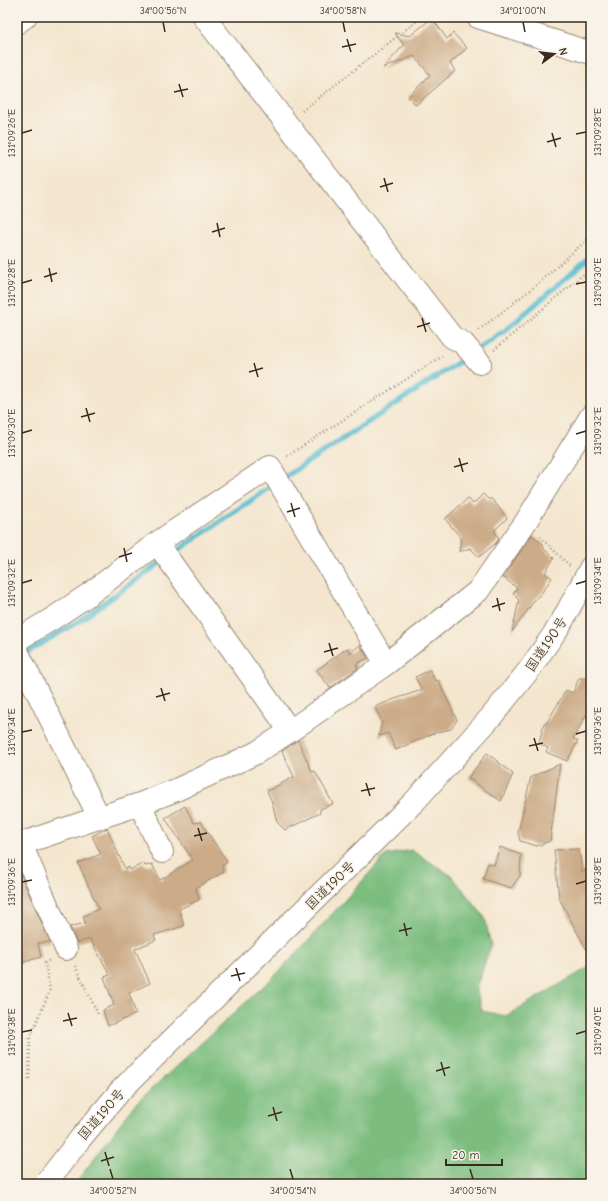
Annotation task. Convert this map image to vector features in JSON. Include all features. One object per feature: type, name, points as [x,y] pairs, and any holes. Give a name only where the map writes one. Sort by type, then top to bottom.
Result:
[{"type":"main road","points":[[17,23],[25,17]]},
{"type":"main road","points":[[204,17],[452,337],[464,343],[480,363]]},
{"type":"main road","points":[[478,17],[591,53]]},
{"type":"main road","points":[[66,949],[19,844],[140,804],[176,790],[256,753],[386,664],[478,591],[525,523],[591,416]]},
{"type":"main road","points":[[17,640],[82,599],[157,543],[270,467],[386,664]]},
{"type":"main road","points":[[157,543],[290,731]]},
{"type":"main road","name":"国道190号","points":[[45,1184],[121,1090],[414,802],[491,717],[529,670],[560,624],[587,576]]},
{"type":"main road","points":[[17,651],[99,817]]},
{"type":"main road","points":[[140,804],[162,852]]},
{"type":"path","points":[[286,124],[422,17]]},
{"type":"path","points":[[270,467],[464,343],[534,287],[591,236]]},
{"type":"path","points":[[480,363],[591,268]]},
{"type":"path","points":[[525,523],[572,568],[587,576]]},
{"type":"path","points":[[29,1079],[30,1038],[50,990],[44,963],[66,949],[98,1014]]},
{"type":"green space","points":[[411,850],[452,876],[485,918],[491,946],[476,988],[482,1011],[506,1016],[591,966],[591,1184],[75,1184],[134,1105],[281,970],[386,855]]},
{"type":"building","points":[[432,18],[447,39],[453,33],[467,48],[450,63],[455,71],[416,105],[408,97],[430,75],[414,56],[383,68],[404,45],[395,33],[410,36]]},
{"type":"building","points":[[483,494],[488,499],[492,499],[507,518],[494,531],[499,538],[496,543],[479,557],[470,548],[459,552],[461,538],[445,519],[468,498],[473,504]]},
{"type":"building","points":[[532,535],[543,544],[544,549],[554,558],[545,573],[552,578],[512,632],[519,600],[513,594],[517,588],[503,577]]},
{"type":"building","points":[[360,645],[368,658],[356,664],[358,668],[330,688],[317,670],[347,648],[350,653]]},
{"type":"building","points":[[430,670],[435,681],[438,680],[457,720],[451,729],[434,733],[396,750],[388,733],[379,736],[382,722],[375,707],[422,690],[415,677]]},
{"type":"building","points":[[579,678],[591,678],[591,706],[573,739],[578,741],[567,761],[546,752],[548,748],[539,743],[544,723],[546,724],[566,690],[573,693]]},
{"type":"building","points":[[298,740],[312,772],[315,771],[333,804],[320,809],[320,813],[285,830],[277,822],[272,802],[267,791],[294,777],[282,751]]},
{"type":"building","points":[[487,753],[513,774],[501,801],[468,778]]},
{"type":"building","points":[[560,764],[550,841],[537,846],[520,841],[518,832],[531,777]]},
{"type":"building","points":[[185,806],[194,823],[201,822],[227,862],[222,866],[223,872],[196,888],[199,900],[179,909],[184,926],[154,935],[156,940],[135,949],[150,983],[129,993],[136,1014],[108,1026],[103,1010],[114,1005],[104,977],[110,975],[90,939],[77,943],[70,927],[85,923],[83,916],[99,909],[78,863],[101,854],[92,836],[107,828],[125,869],[129,867],[130,870],[144,863],[145,866],[152,864],[160,880],[193,860],[165,818]]},
{"type":"building","points":[[500,847],[521,855],[520,876],[511,888],[483,879],[488,863],[494,865]]},
{"type":"building","points":[[579,849],[582,872],[586,870],[591,908],[591,958],[559,898],[554,850]]},
{"type":"building","points":[[17,866],[50,942],[38,943],[41,957],[17,964]]},
{"type":"waterway","points":[[475,351],[507,329],[591,256]]},
{"type":"waterway","points":[[282,479],[468,356]]},
{"type":"waterway","points":[[171,555],[275,484]]},
{"type":"waterway","points":[[24,654],[79,621],[164,560]]}]
